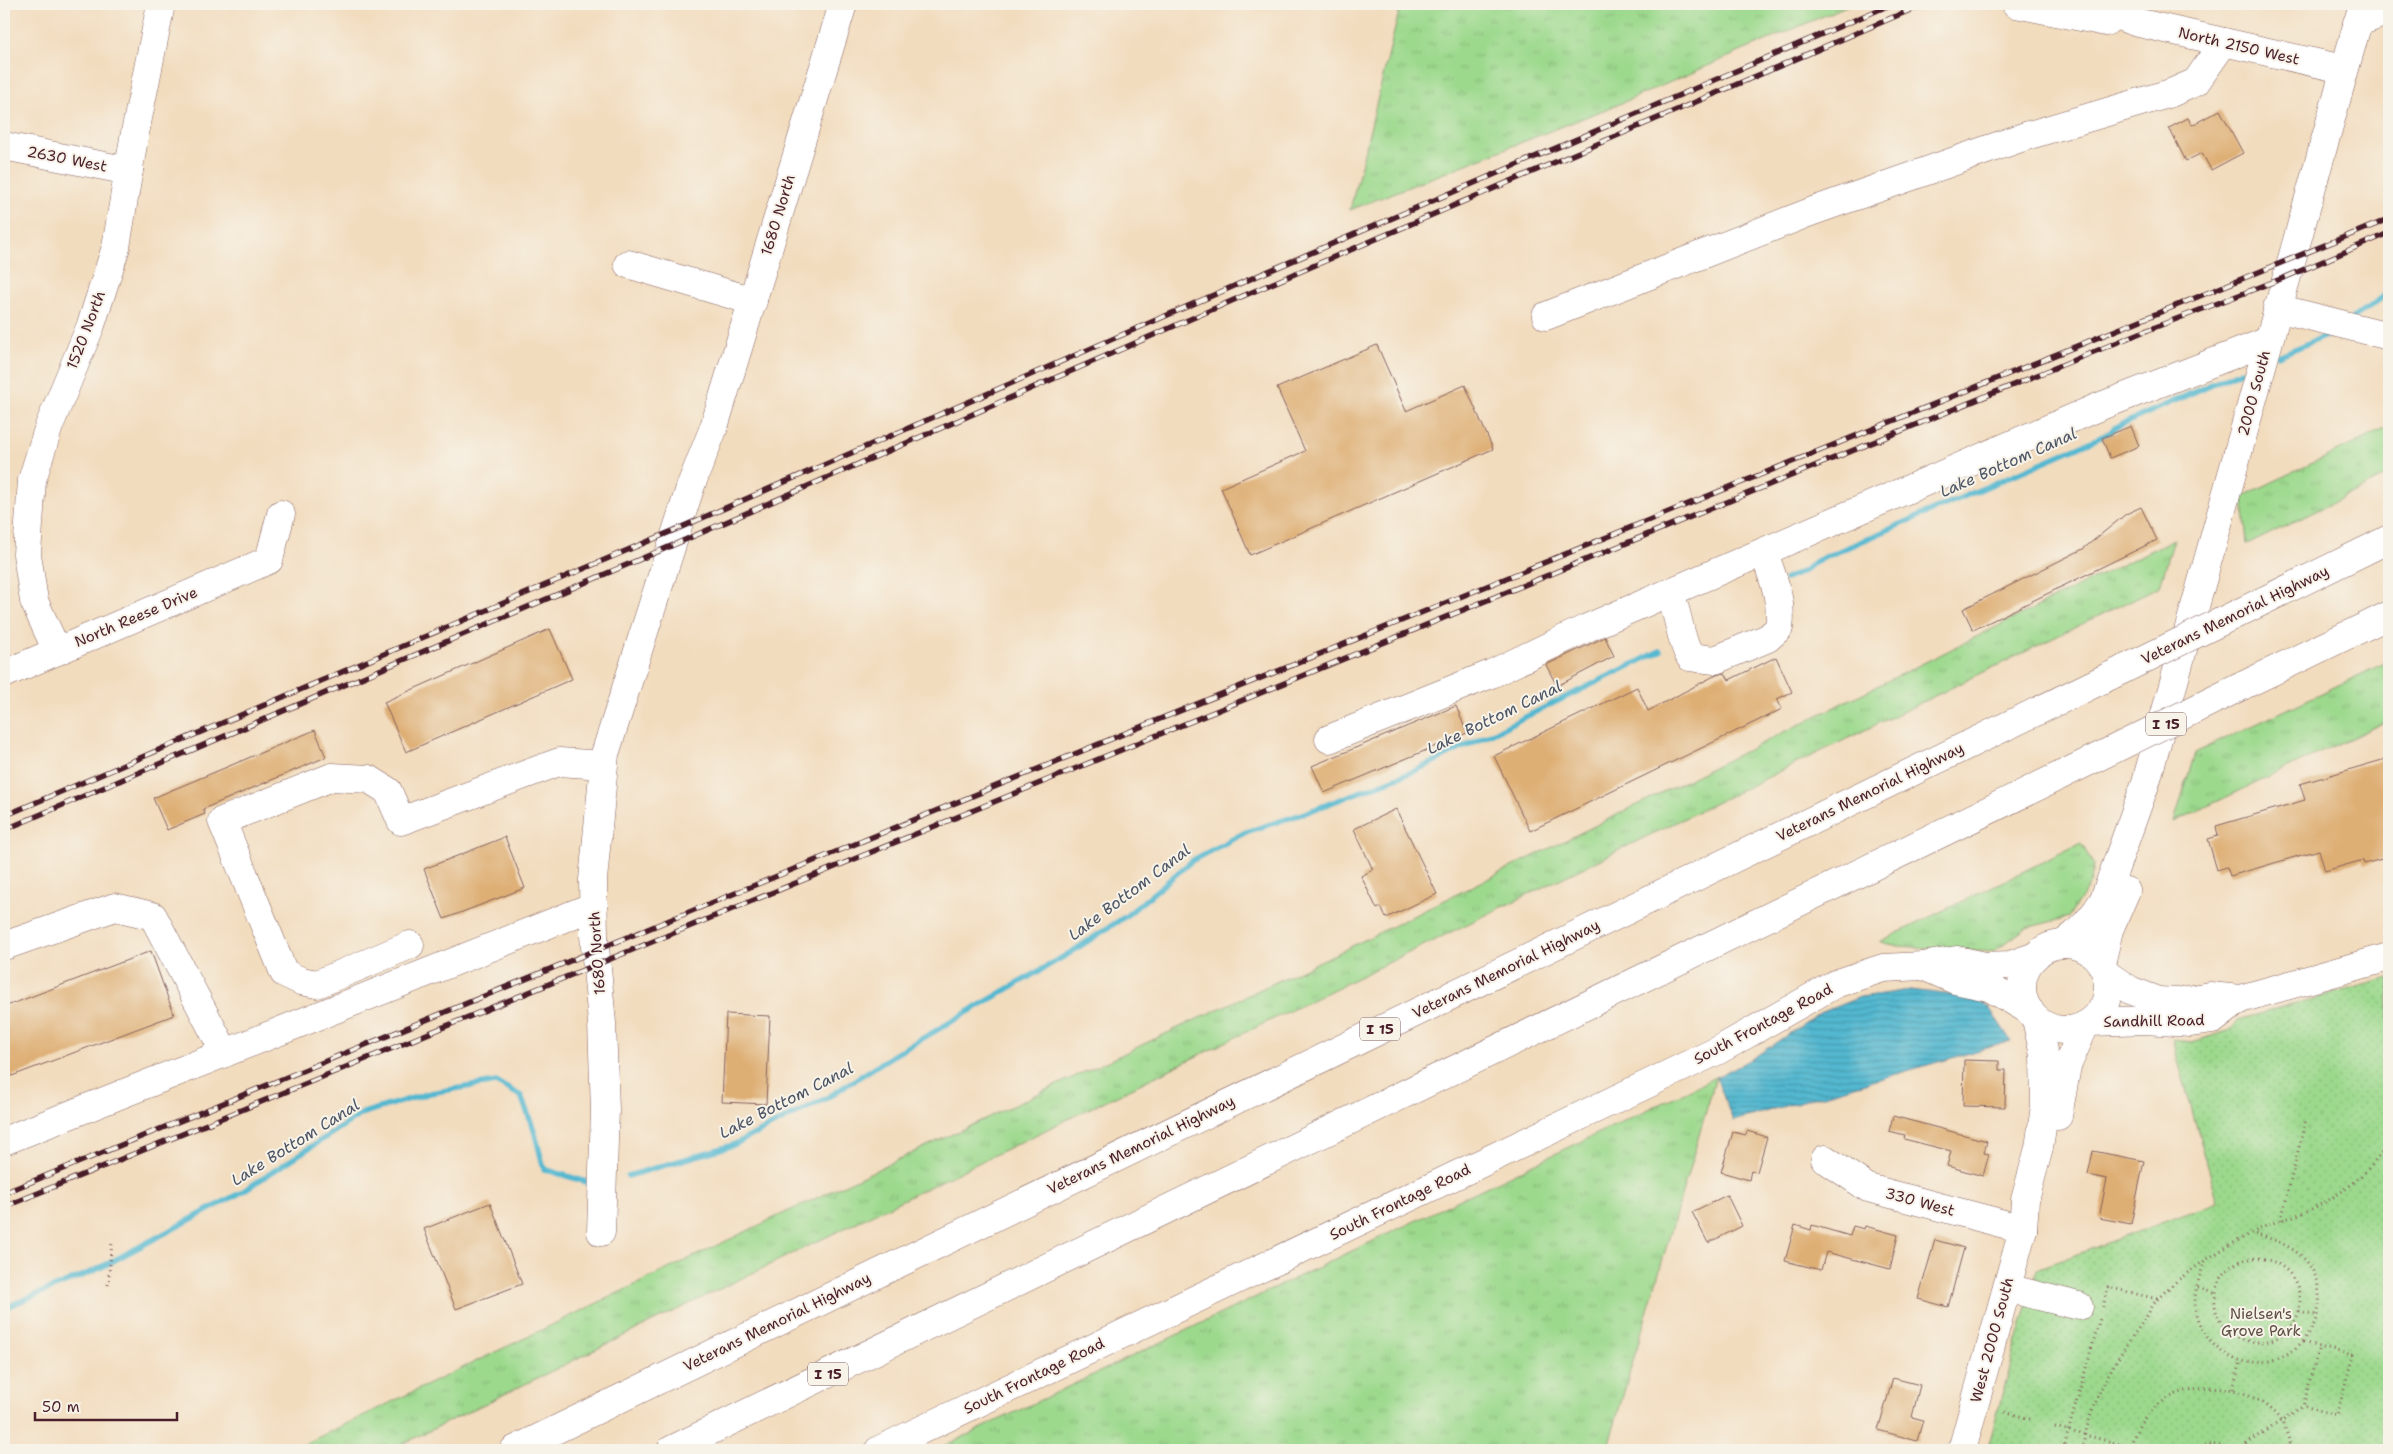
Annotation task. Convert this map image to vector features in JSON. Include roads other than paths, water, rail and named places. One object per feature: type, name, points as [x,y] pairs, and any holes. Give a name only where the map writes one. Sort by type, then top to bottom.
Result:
[{"type":"main road","name":"1520 North","points":[[57,651],[34,601],[27,554],[32,480],[49,426],[90,325],[116,247],[161,4]]},
{"type":"main road","name":"1680 North","points":[[601,1232],[605,1110],[602,1023],[594,936],[594,906],[596,837],[603,765],[610,733],[630,678],[650,642],[663,609],[709,470],[713,450],[714,427],[842,4]]},
{"type":"main road","name":"North 2150 West","points":[[2016,4],[2090,20],[2135,22]]},
{"type":"main road","name":"North 2150 West","points":[[2084,4],[2135,22],[2343,70]]},
{"type":"main road","points":[[2360,13],[2389,11]]},
{"type":"main road","name":"2000 South","points":[[2146,782],[2360,13]]},
{"type":"main road","points":[[1546,316],[1813,211],[2026,136],[2171,93],[2196,82],[2224,42]]},
{"type":"main road","name":"2630 West","points":[[4,146],[129,171]]},
{"type":"main road","points":[[628,264],[753,301]]},
{"type":"main road","points":[[2277,308],[2389,336]]},
{"type":"main road","points":[[1329,739],[1491,674],[1587,628],[1670,594],[2096,408],[2268,341]]},
{"type":"main road","name":"North Reese Drive","points":[[4,674],[269,560],[281,514]]},
{"type":"main road","name":"Veterans Memorial Highway","points":[[514,1450],[2389,539]]},
{"type":"main road","points":[[1670,594],[1678,612],[1684,646],[1690,657],[1715,660],[1768,638],[1778,628],[1781,607],[1780,598],[1764,553]]},
{"type":"main road","name":"I 15","points":[[671,1450],[2389,615]]},
{"type":"main road","points":[[410,945],[317,984],[301,981],[284,973],[222,821],[332,777],[368,779],[388,791],[401,822],[559,762],[603,765]]},
{"type":"main road","points":[[2146,782],[2136,859],[2127,889],[2109,930],[2104,969],[2108,987],[2106,1000],[2100,1012],[2088,1024],[2073,1029],[2060,1030],[2047,1026],[2033,1015],[2025,1002],[2023,982],[2025,972],[2036,956],[2044,950],[2063,944],[2082,930],[2095,914],[2104,899],[2146,782]]},
{"type":"main road","points":[[4,1141],[594,906]]},
{"type":"main road","points":[[4,946],[116,907],[153,916],[225,1053]]},
{"type":"main road","points":[[2063,944],[2085,949],[2104,969]]},
{"type":"main road","name":"South Frontage Road","points":[[879,1450],[1718,1050],[1835,984],[1883,968],[1923,966],[1957,960],[1985,966],[2010,965],[2036,956]]},
{"type":"main road","name":"Sandhill Road","points":[[2104,969],[2130,990],[2159,1002],[2177,1002],[2210,996],[2240,999],[2389,957]]},
{"type":"main road","name":"South Frontage Road","points":[[1923,966],[1955,980],[1989,987],[2033,1015]]},
{"type":"main road","name":"Sandhill Road","points":[[2088,1024],[2145,1020],[2191,1022],[2213,1020],[2240,999]]},
{"type":"main road","name":"West 2000 South","points":[[1962,1450],[2007,1288],[2022,1229],[2025,1200],[2039,1148],[2045,1106],[2044,1055],[2033,1015]]},
{"type":"main road","name":"West 2000 South","points":[[2022,1229],[2041,1204],[2054,1153],[2067,1066],[2088,1024]]},
{"type":"main road","name":"330 West","points":[[1826,1159],[1868,1188],[2022,1229]]},
{"type":"main road","points":[[2007,1288],[2079,1306]]},
{"type":"water","points":[[1910,990],[1972,997],[1988,1006],[2011,1041],[1733,1121],[1716,1077],[1753,1058],[1820,1013],[1860,997]]},
{"type":"waterway","name":"Lake Bottom Canal","points":[[2353,318],[2389,293]]},
{"type":"waterway","name":"Lake Bottom Canal","points":[[2278,356],[2333,333]]},
{"type":"waterway","name":"Lake Bottom Canal","points":[[1786,579],[1806,570],[1814,562],[2110,433],[2114,428],[2241,371]]},
{"type":"waterway","name":"Lake Bottom Canal","points":[[628,1176],[733,1145],[825,1099],[892,1056],[1070,953],[1126,916],[1193,860],[1246,832],[1302,814],[1417,770],[1660,651]]},
{"type":"waterway","name":"Lake Bottom Canal","points":[[4,1308],[96,1270],[240,1193],[363,1113],[430,1093],[496,1082],[521,1096],[534,1130],[544,1169],[593,1184]]},
{"type":"railway","points":[[4,816],[677,529],[1264,273],[1892,4]]},
{"type":"railway","points":[[4,830],[671,546],[1243,296],[1924,4]]},
{"type":"railway","points":[[4,1193],[1155,721],[2389,219]]},
{"type":"railway","points":[[4,1207],[2140,333],[2286,277],[2389,233]]},
{"type":"park label","name":"Nielsen's Grove Park","points":[[2261,1322]]}]
